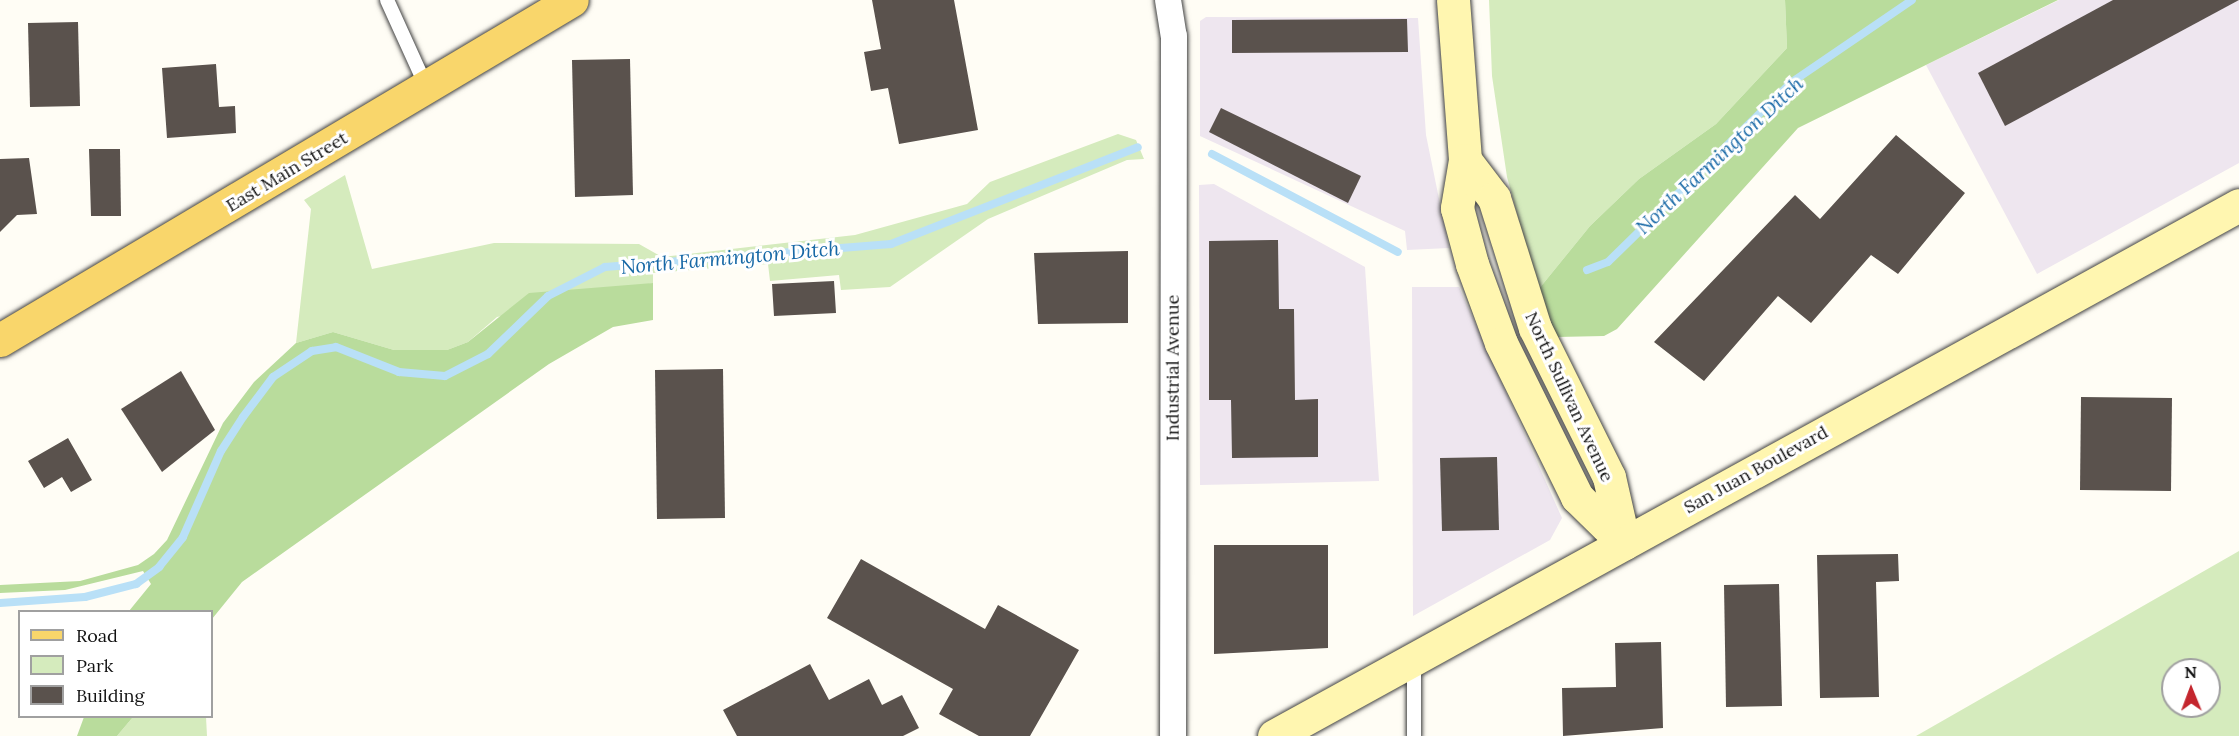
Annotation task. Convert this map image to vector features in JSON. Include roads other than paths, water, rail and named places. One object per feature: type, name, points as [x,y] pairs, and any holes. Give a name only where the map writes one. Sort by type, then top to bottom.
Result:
[{"type":"main road","name":"East Main Street","points":[[0,340],[572,0]]},
{"type":"main road","name":"North Sullivan Avenue","points":[[1453,0],[1465,160],[1457,208],[1501,343],[1577,497],[1624,543]]},
{"type":"main road","name":"San Juan Boulevard","points":[[1274,736],[2239,205]]},
{"type":"street","name":"Industrial Avenue","points":[[1168,0],[1174,36],[1173,736]]},
{"type":"lane","points":[[387,0],[426,88]]},
{"type":"lane","points":[[1414,659],[1414,736]]},
{"type":"waterway","name":"North Farmington Ditch","points":[[1587,270],[1608,262],[1792,82],[1912,0]]},
{"type":"waterway","name":"North Farmington Ditch","points":[[0,603],[85,597],[136,584],[159,567],[183,537],[221,451],[243,417],[273,377],[312,351],[336,347],[399,372],[445,376],[488,354],[548,296],[605,267],[891,244],[1138,147]]},
{"type":"waterway","name":"North Farmington Ditch","points":[[1212,154],[1398,252]]}]
